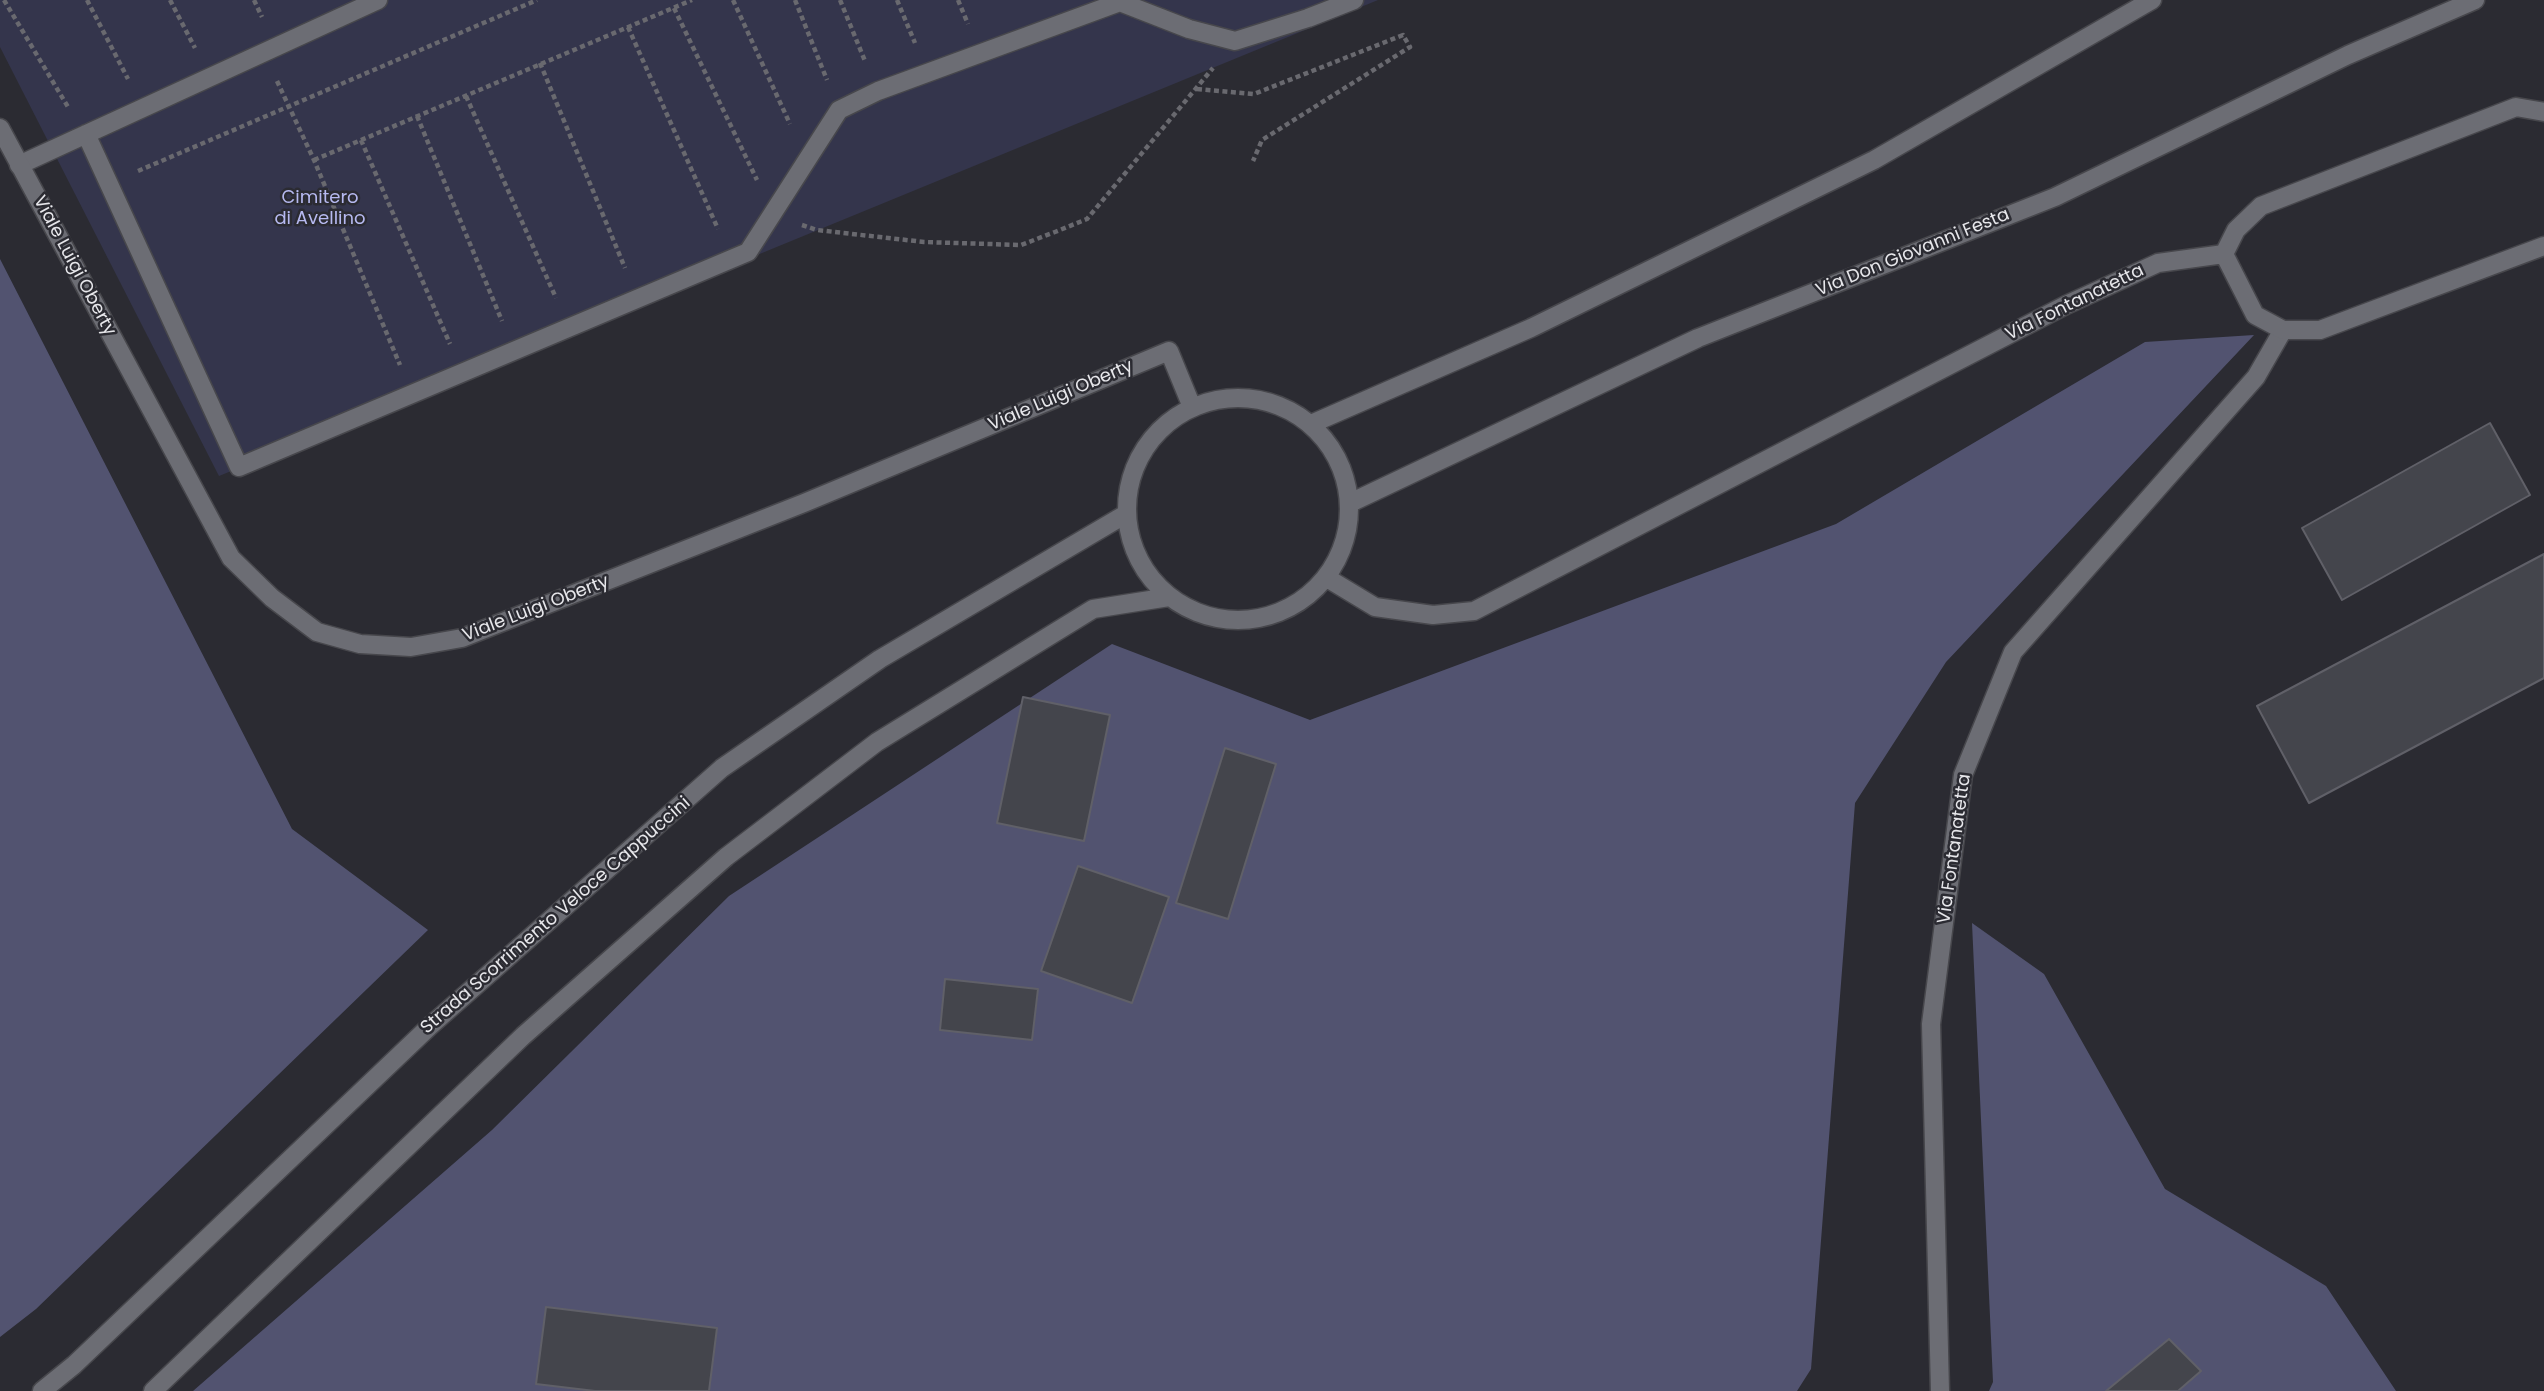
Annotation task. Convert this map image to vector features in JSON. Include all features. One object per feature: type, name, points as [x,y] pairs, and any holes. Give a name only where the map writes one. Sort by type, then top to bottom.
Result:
[{"type":"street","points":[[19,165],[378,0]]},
{"type":"street","points":[[86,134],[239,467],[748,252],[839,110],[878,91],[1120,2],[1189,29],[1235,41],[1308,18],[1353,0]]},
{"type":"street","points":[[1311,424],[1531,328],[1874,160],[2152,0]]},
{"type":"street","name":"Via Don Giovanni Festa","points":[[1350,503],[1698,338],[2055,197],[2348,55],[2475,0]]},
{"type":"street","points":[[2544,112],[2516,107],[2261,206],[2236,230],[2224,254],[2255,315],[2283,330],[2320,330],[2544,246]]},
{"type":"street","name":"Viale Luigi Oberty","points":[[0,128],[231,558],[272,598],[317,632],[360,644],[411,647],[462,638],[804,503],[1169,351],[1192,407]]},
{"type":"street","name":"Via Fontanatetta","points":[[1327,578],[1375,607],[1433,615],[1474,611],[2066,305],[2158,263],[2224,254]]},
{"type":"street","name":"Via Fontanatetta","points":[[1940,1391],[1931,1024],[1963,775],[2013,652],[2256,377],[2283,330]]},
{"type":"street","points":[[1223,398],[1254,399],[1284,407],[1311,424],[1336,455],[1345,473],[1350,503],[1349,529],[1341,555],[1327,578],[1302,602],[1269,617],[1234,622],[1199,615],[1169,597],[1146,574],[1132,546],[1126,514],[1129,481],[1143,450],[1164,425],[1192,407],[1223,398]]},
{"type":"street","name":"Strada Scorrimento Veloce Cappuccini","points":[[42,1391],[74,1365],[430,1026],[722,768],[880,659],[1126,514]]},
{"type":"street","points":[[153,1391],[317,1237],[523,1036],[726,857],[877,742],[1093,609],[1169,597]]},
{"type":"path","points":[[4,0],[86,134]]},
{"type":"path","points":[[87,0],[143,107]]},
{"type":"path","points":[[170,0],[210,77]]},
{"type":"path","points":[[108,184],[537,0]]},
{"type":"path","points":[[314,160],[692,0]]},
{"type":"path","points":[[733,0],[807,160]]},
{"type":"path","points":[[794,0],[839,110]]},
{"type":"path","points":[[840,0],[878,91]]},
{"type":"path","points":[[897,0],[927,73]]},
{"type":"path","points":[[674,8],[773,214]]},
{"type":"path","points":[[628,27],[731,259]]},
{"type":"path","points":[[817,230],[924,242],[1021,245],[1087,219],[1196,89],[1254,94],[1403,35],[1409,47],[1262,140],[1253,161]]},
{"type":"path","points":[[264,51],[314,160],[412,394]]},
{"type":"path","points":[[540,63],[638,298]]},
{"type":"path","points":[[466,96],[569,327]]},
{"type":"path","points":[[417,116],[514,351]]},
{"type":"path","points":[[360,140],[463,373]]},
{"type":"green space","name":"Cimitero di Avellino","points":[[0,0],[1378,0],[219,476],[0,47]]},
{"type":"shaded area","points":[[0,259],[292,829],[428,930],[36,1309],[0,1337]]},
{"type":"shaded area","points":[[2254,335],[1946,662],[1855,803],[1811,1369],[1797,1391],[193,1391],[492,1130],[729,896],[1112,644],[1310,720],[1836,524],[2145,342]]},
{"type":"shaded area","points":[[1972,923],[2044,974],[2165,1189],[2326,1286],[2396,1391],[1989,1391],[1993,1382]]},
{"type":"building","points":[[2490,423],[2530,495],[2342,600],[2302,528]]},
{"type":"building","points":[[2544,554],[2544,678],[2309,803],[2257,706]]},
{"type":"building","points":[[1023,697],[1110,715],[1084,841],[997,823]]},
{"type":"building","points":[[1225,748],[1276,764],[1228,919],[1176,903]]},
{"type":"building","points":[[1078,866],[1169,897],[1132,1003],[1041,971]]},
{"type":"building","points":[[945,979],[1038,989],[1032,1040],[940,1030]]},
{"type":"building","points":[[546,1307],[717,1328],[709,1391],[595,1391],[536,1384]]},
{"type":"building","points":[[2169,1339],[2201,1371],[2178,1391],[2106,1391]]}]
